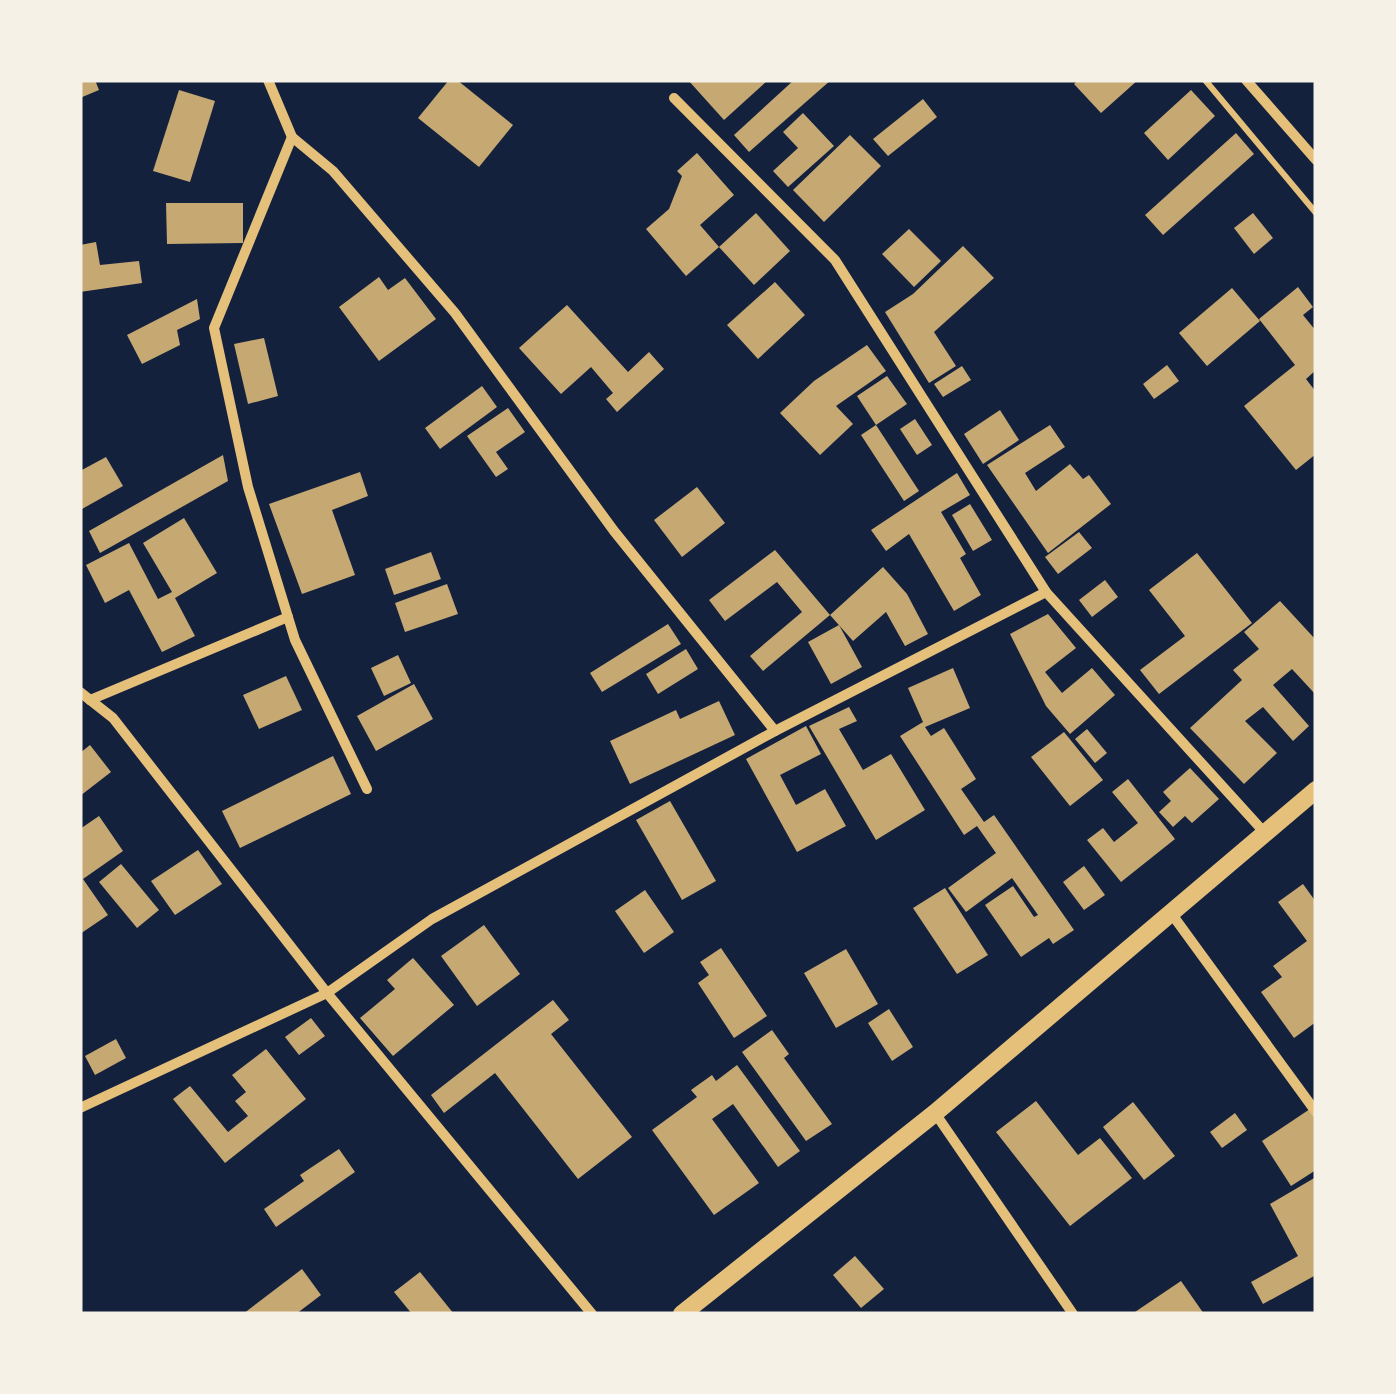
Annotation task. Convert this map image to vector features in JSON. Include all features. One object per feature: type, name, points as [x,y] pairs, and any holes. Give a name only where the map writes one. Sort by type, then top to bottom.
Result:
[{"type":"street","points":[[268,80],[292,136],[333,171],[455,313],[614,531],[775,732]]},
{"type":"street","points":[[1246,80],[1316,160]]},
{"type":"street","points":[[674,98],[835,260],[1046,592],[1264,832]]},
{"type":"street","points":[[292,136],[214,328],[248,487],[288,616],[367,788]]},
{"type":"street","points":[[80,1108],[328,993],[432,919],[775,732],[1046,592]]},
{"type":"street","points":[[85,696],[288,616]]},
{"type":"street","points":[[85,696],[113,718],[328,993],[592,1314]]},
{"type":"street","points":[[682,1314],[936,1113],[1316,790]]},
{"type":"street","points":[[1170,913],[1316,1112]]},
{"type":"street","points":[[936,1113],[1074,1314]]},
{"type":"path","points":[[1205,80],[1316,213]]},
{"type":"building","points":[[80,80],[95,80],[99,90],[80,98]]},
{"type":"building","points":[[449,80],[457,80],[513,125],[479,167],[418,118]]},
{"type":"building","points":[[688,80],[768,80],[724,120]]},
{"type":"building","points":[[794,80],[831,80],[749,152],[734,135]]},
{"type":"building","points":[[1078,80],[1138,80],[1101,113],[1074,84]]},
{"type":"building","points":[[179,90],[215,101],[190,182],[153,171]]},
{"type":"building","points":[[1191,90],[1215,116],[1168,160],[1144,133]]},
{"type":"building","points":[[923,99],[937,117],[888,156],[873,139]]},
{"type":"building","points":[[803,113],[834,146],[788,187],[773,171],[798,148],[783,132]]},
{"type":"building","points":[[1236,133],[1254,154],[1163,235],[1145,215]]},
{"type":"building","points":[[850,135],[881,166],[824,222],[793,190]]},
{"type":"building","points":[[697,153],[734,195],[700,225],[719,247],[686,276],[646,229],[669,209],[682,176],[677,171]]},
{"type":"building","points":[[166,203],[243,203],[243,243],[167,244]]},
{"type":"building","points":[[756,213],[790,251],[754,285],[719,247]]},
{"type":"building","points":[[1253,213],[1273,238],[1254,254],[1234,228]]},
{"type":"building","points":[[909,229],[941,261],[914,287],[882,254]]},
{"type":"building","points":[[96,242],[100,265],[139,261],[142,283],[80,292],[80,245]]},
{"type":"building","points":[[963,246],[994,278],[934,332],[956,366],[929,383],[885,312],[913,294]]},
{"type":"building","points":[[379,277],[388,290],[405,278],[436,319],[379,361],[339,307]]},
{"type":"building","points":[[775,282],[805,315],[758,359],[727,325]]},
{"type":"building","points":[[1298,287],[1313,307],[1303,315],[1316,331],[1316,370],[1306,379],[1316,392],[1316,454],[1296,470],[1244,406],[1295,365],[1259,319]]},
{"type":"building","points":[[1232,288],[1260,321],[1207,366],[1179,333]]},
{"type":"building","points":[[197,299],[200,319],[177,330],[180,345],[142,364],[127,335]]},
{"type":"building","points":[[567,305],[628,372],[649,352],[664,369],[617,412],[606,399],[613,393],[591,367],[561,394],[519,348]]},
{"type":"building","points":[[264,338],[278,396],[248,404],[234,344]]},
{"type":"building","points":[[867,345],[886,371],[836,406],[853,424],[820,455],[780,413],[814,381]]},
{"type":"building","points":[[1167,365],[1179,381],[1154,399],[1143,384]]},
{"type":"building","points":[[962,366],[971,380],[943,397],[934,384]]},
{"type":"building","points":[[887,376],[907,404],[876,425],[857,396]]},
{"type":"building","points":[[482,386],[497,407],[440,449],[425,428]]},
{"type":"building","points":[[508,408],[525,432],[496,452],[508,469],[496,477],[467,436]]},
{"type":"building","points":[[1000,410],[1019,440],[983,464],[964,434]]},
{"type":"building","points":[[915,419],[932,445],[917,455],[900,429]]},
{"type":"building","points":[[876,425],[919,491],[904,501],[861,435]]},
{"type":"building","points":[[1050,425],[1065,447],[1025,473],[1036,491],[1070,464],[1083,479],[1089,475],[1111,504],[1048,553],[987,465]]},
{"type":"building","points":[[223,455],[228,481],[100,553],[89,531]]},
{"type":"building","points":[[106,457],[123,486],[82,509],[80,471]]},
{"type":"building","points":[[360,472],[368,496],[332,510],[355,575],[302,594],[269,504]]},
{"type":"building","points":[[957,473],[970,495],[941,512],[966,554],[960,558],[981,595],[954,611],[909,534],[886,551],[871,530]]},
{"type":"building","points":[[697,487],[725,523],[682,557],[654,520]]},
{"type":"building","points":[[970,504],[992,540],[973,551],[952,515]]},
{"type":"building","points":[[184,518],[217,573],[175,598],[195,636],[162,652],[129,590],[105,603],[86,565],[129,543],[158,599],[172,592],[143,543]]},
{"type":"building","points":[[1079,532],[1092,548],[1058,574],[1045,557]]},
{"type":"building","points":[[775,550],[830,615],[763,671],[750,656],[802,612],[777,582],[725,621],[709,600]]},
{"type":"building","points":[[431,552],[441,579],[394,595],[385,569]]},
{"type":"building","points":[[1197,553],[1252,623],[1159,694],[1140,670],[1185,636],[1149,590]]},
{"type":"building","points":[[883,567],[907,594],[928,634],[905,646],[886,612],[853,641],[830,615]]},
{"type":"building","points":[[1105,580],[1118,597],[1092,617],[1079,600]]},
{"type":"building","points":[[447,584],[458,614],[405,632],[395,603]]},
{"type":"building","points":[[1280,601],[1316,640],[1316,695],[1292,669],[1273,685],[1309,726],[1293,741],[1263,707],[1245,721],[1277,753],[1244,784],[1190,728],[1242,680],[1233,670],[1259,649],[1244,632]]},
{"type":"building","points":[[1048,614],[1076,648],[1045,672],[1062,693],[1092,668],[1115,695],[1070,734],[1046,706],[1010,634]]},
{"type":"building","points":[[668,624],[681,644],[602,692],[590,673]]},
{"type":"building","points":[[839,625],[862,667],[831,684],[808,642]]},
{"type":"building","points":[[686,649],[698,669],[658,694],[646,674]]},
{"type":"building","points":[[398,655],[411,683],[384,696],[371,668]]},
{"type":"building","points":[[953,668],[970,708],[925,727],[931,736],[944,728],[976,779],[961,789],[984,822],[994,815],[1074,930],[1053,944],[1049,938],[1021,957],[985,905],[1013,886],[1034,917],[1038,915],[1012,878],[966,912],[948,888],[996,853],[977,826],[964,835],[900,736],[923,722],[908,688]]},
{"type":"building","points":[[286,676],[302,710],[259,729],[243,695]]},
{"type":"building","points":[[414,684],[433,719],[376,751],[357,716]]},
{"type":"building","points":[[719,701],[735,735],[630,784],[610,741],[676,710],[680,719]]},
{"type":"building","points":[[849,707],[857,721],[839,729],[863,770],[891,754],[925,810],[876,840],[809,726]]},
{"type":"building","points":[[806,726],[821,754],[780,775],[796,805],[825,789],[846,826],[797,852],[746,759]]},
{"type":"building","points":[[1087,729],[1107,753],[1095,763],[1075,739]]},
{"type":"building","points":[[1064,732],[1103,780],[1070,806],[1031,757]]},
{"type":"building","points":[[90,745],[111,772],[80,796],[80,753]]},
{"type":"building","points":[[333,756],[351,794],[240,848],[222,811]]},
{"type":"building","points":[[1190,768],[1219,799],[1192,823],[1185,816],[1173,827],[1159,812],[1171,801],[1163,792]]},
{"type":"building","points":[[1128,779],[1175,839],[1121,882],[1087,840],[1103,828],[1114,842],[1138,823],[1112,792]]},
{"type":"building","points":[[670,801],[716,881],[682,900],[636,820]]},
{"type":"building","points":[[99,816],[123,851],[83,879],[108,915],[80,934],[80,829]]},
{"type":"building","points":[[198,850],[222,884],[175,915],[151,881]]},
{"type":"building","points":[[121,864],[159,910],[137,928],[99,882]]},
{"type":"building","points":[[1084,866],[1105,895],[1084,910],[1063,882]]},
{"type":"building","points":[[1303,884],[1316,902],[1316,1022],[1294,1038],[1261,992],[1282,977],[1273,966],[1307,941],[1278,902]]},
{"type":"building","points":[[945,888],[988,955],[957,974],[913,908]]},
{"type":"building","points":[[645,890],[674,932],[644,953],[615,911]]},
{"type":"building","points":[[484,925],[520,974],[477,1006],[441,956]]},
{"type":"building","points":[[721,948],[767,1016],[734,1038],[698,983],[709,975],[700,962]]},
{"type":"building","points":[[846,949],[878,1004],[836,1028],[804,973]]},
{"type":"building","points":[[413,958],[454,1005],[393,1056],[360,1018],[395,989],[387,980]]},
{"type":"building","points":[[553,1000],[569,1020],[551,1034],[632,1137],[578,1179],[495,1073],[444,1113],[431,1095]]},
{"type":"building","points":[[889,1009],[913,1047],[892,1061],[868,1023]]},
{"type":"building","points":[[311,1018],[325,1036],[299,1055],[285,1037]]},
{"type":"building","points":[[772,1030],[789,1054],[784,1058],[832,1124],[806,1141],[742,1052]]},
{"type":"building","points":[[116,1039],[126,1058],[95,1075],[85,1056]]},
{"type":"building","points":[[266,1049],[306,1099],[225,1163],[173,1099],[190,1086],[228,1132],[248,1116],[235,1101],[246,1092],[232,1075]]},
{"type":"building","points":[[737,1065],[800,1151],[778,1167],[733,1104],[712,1119],[759,1183],[714,1215],[652,1130],[697,1097],[691,1090],[712,1075],[716,1081]]},
{"type":"building","points":[[1036,1101],[1078,1155],[1100,1138],[1132,1178],[1070,1226],[996,1132]]},
{"type":"building","points":[[1133,1102],[1175,1156],[1144,1180],[1103,1127]]},
{"type":"building","points":[[1310,1109],[1316,1118],[1316,1170],[1291,1186],[1262,1141]]},
{"type":"building","points":[[1235,1113],[1247,1130],[1222,1148],[1210,1132]]},
{"type":"building","points":[[339,1149],[355,1172],[276,1227],[264,1209],[304,1181],[300,1175]]},
{"type":"building","points":[[1316,1177],[1316,1275],[1263,1304],[1251,1282],[1298,1256],[1270,1204]]},
{"type":"building","points":[[855,1256],[884,1289],[861,1308],[833,1275]]},
{"type":"building","points":[[302,1269],[321,1295],[296,1314],[243,1314]]},
{"type":"building","points":[[420,1272],[454,1314],[412,1314],[394,1292]]},
{"type":"building","points":[[1181,1281],[1204,1314],[1132,1314]]}]
